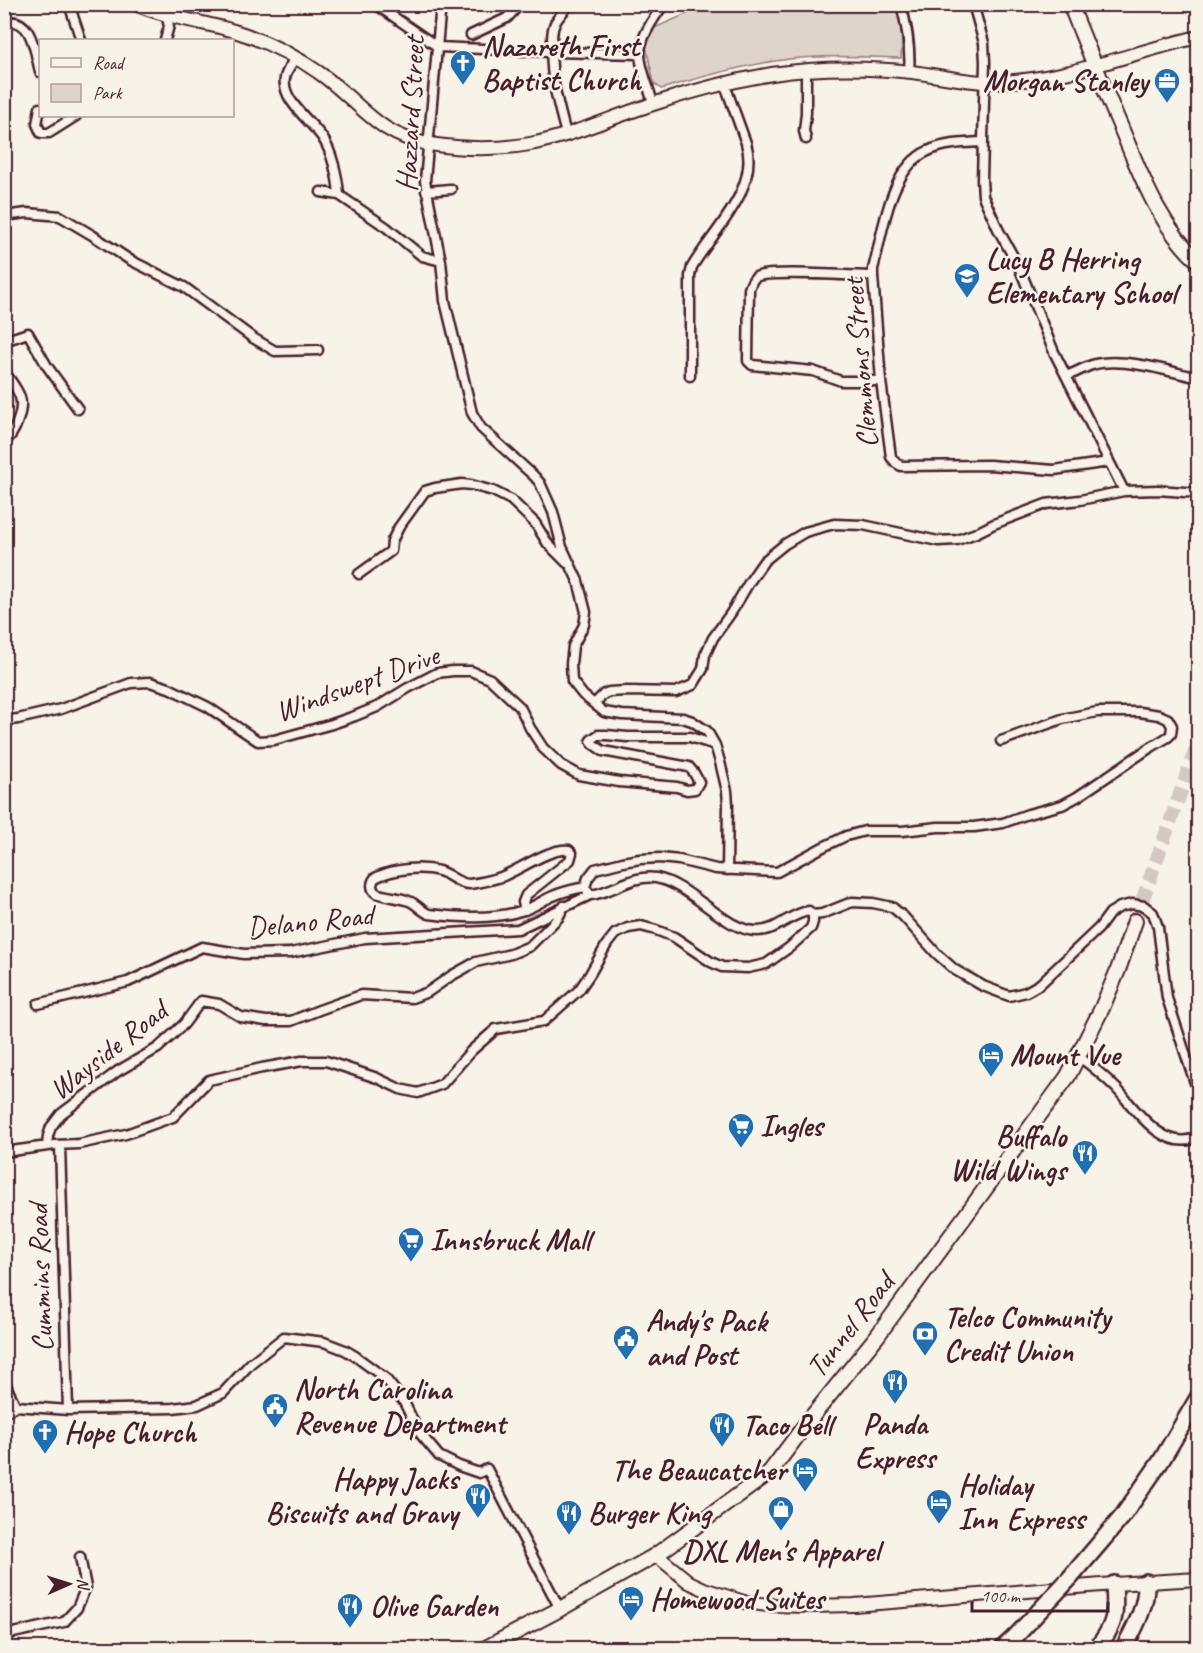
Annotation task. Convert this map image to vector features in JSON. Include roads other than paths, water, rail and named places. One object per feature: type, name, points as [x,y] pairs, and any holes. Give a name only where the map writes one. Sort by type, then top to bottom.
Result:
[{"type":"highway","points":[[1008,1643],[1070,1578],[1122,1517],[1161,1461],[1198,1398]]},
{"type":"highway","points":[[1124,1648],[1146,1600],[1146,1582]]},
{"type":"highway","points":[[1097,1648],[1113,1622],[1114,1584]]},
{"type":"main road","points":[[135,4],[166,15],[247,35],[295,57],[338,87],[360,109],[390,132],[428,144],[475,148],[531,144],[724,82],[806,70],[871,69],[984,82],[1025,80],[1065,73],[1198,37]]},
{"type":"main road","points":[[1070,4],[1154,202],[1180,242],[1198,261]]},
{"type":"main road","name":"Tunnel Road","points":[[486,1648],[656,1555],[770,1472],[878,1335],[1068,1076],[1102,1008],[1135,921]]},
{"type":"main road","points":[[656,1555],[689,1582],[704,1589],[744,1602],[768,1605],[854,1605],[1198,1579]]},
{"type":"street","points":[[69,4],[81,39]]},
{"type":"street","points":[[375,4],[438,47],[640,54]]},
{"type":"street","name":"Hazzard Street","points":[[441,4],[426,190],[441,261],[445,301],[472,413],[481,428],[540,483],[553,512],[562,547],[578,581],[586,612],[584,625],[573,646],[572,681],[583,695],[594,703]]},
{"type":"street","points":[[471,35],[507,18],[520,4]]},
{"type":"street","points":[[566,134],[558,103],[551,52],[555,23],[569,4]]},
{"type":"street","points":[[653,104],[640,54],[641,43],[664,4]]},
{"type":"street","points":[[901,4],[909,38],[909,72]]},
{"type":"street","points":[[973,4],[984,43],[985,62],[981,180],[983,196],[1019,267],[1066,376],[1124,491]]},
{"type":"street","points":[[165,39],[169,26],[166,15]]},
{"type":"street","points":[[4,22],[21,23],[29,30],[39,68]]},
{"type":"street","points":[[295,57],[286,72],[284,82],[287,93],[306,120],[323,137],[334,164],[339,195]]},
{"type":"street","points":[[806,70],[804,131],[806,139]]},
{"type":"street","points":[[690,376],[690,276],[692,267],[731,211],[744,181],[748,162],[749,153],[724,82]]},
{"type":"street","points":[[39,116],[38,124],[41,133],[49,132],[74,117]]},
{"type":"street","name":"Clemmons Street","points":[[983,142],[954,144],[926,152],[908,168],[892,195],[873,270],[881,381],[891,457],[896,464],[901,466],[989,465],[1054,470],[1109,462]]},
{"type":"street","points":[[426,190],[452,189]]},
{"type":"street","points":[[321,192],[339,195],[386,227],[422,256],[441,261]]},
{"type":"street","points":[[4,216],[27,213],[60,216],[130,260],[184,287],[253,339],[275,351],[318,350]]},
{"type":"street","points":[[873,276],[763,274],[755,277],[749,289],[748,361],[752,365],[813,371],[841,381],[881,381]]},
{"type":"street","points":[[4,341],[28,333],[47,366],[78,409]]},
{"type":"street","points":[[1066,376],[1092,365],[1111,363],[1161,369],[1190,376],[1198,372]]},
{"type":"street","points":[[4,371],[21,398],[20,415],[11,438],[4,442]]},
{"type":"street","points":[[359,574],[391,551],[392,541],[399,527],[425,492],[462,484],[471,484],[493,491],[511,500],[535,523],[548,544],[573,569]]},
{"type":"street","points":[[727,870],[727,790],[715,745],[707,731],[683,718],[604,712],[594,703],[609,692],[676,692],[693,685],[703,669],[705,655],[713,638],[754,574],[764,561],[785,544],[805,532],[834,524],[863,525],[938,541],[957,540],[1037,507],[1124,491],[1158,490],[1198,493]]},
{"type":"street","name":"Windswept Drive","points":[[4,721],[61,709],[131,683],[150,682],[169,688],[208,707],[258,741],[274,740],[355,716],[377,707],[437,673],[453,670],[471,671],[495,683],[520,707],[530,729],[543,748],[561,765],[579,775],[619,782],[695,789],[699,782],[689,767],[603,751],[591,740],[598,735],[690,737],[715,745]]},
{"type":"street","points":[[588,891],[588,878],[595,870],[616,863],[640,859],[660,858],[680,860],[716,869],[777,872],[846,836],[864,831],[989,826],[1003,823],[1062,805],[1168,737],[1172,726],[1168,719],[1158,715],[1139,712],[1097,712],[1062,719],[1001,741]]},
{"type":"street","points":[[4,1152],[60,1144],[79,1144],[126,1134],[173,1117],[209,1080],[302,1061],[326,1061],[377,1078],[400,1089],[418,1093],[442,1084],[471,1051],[496,1029],[544,1021],[579,990],[615,934],[628,928],[641,926],[674,937],[722,967],[748,968],[766,964],[790,947],[811,928],[813,922],[813,915],[809,911],[801,912],[767,929],[746,930],[720,916],[678,887],[657,878],[628,882],[598,894],[588,891],[553,896],[525,910],[492,916],[429,914],[408,901],[376,893],[372,885],[375,878],[386,873],[424,869],[440,871],[459,882],[470,884],[501,876],[556,850],[569,849],[572,854],[570,860],[526,895],[523,902],[525,910]]},
{"type":"street","name":"Delano Road","points":[[38,1004],[128,982],[202,947],[244,954],[290,953],[365,938],[518,929],[588,891]]},
{"type":"street","points":[[813,915],[822,914],[852,902],[892,907],[954,970],[983,986],[1009,996],[1026,992],[1040,984],[1099,928],[1110,913],[1132,904],[1144,906],[1153,913],[1158,927],[1167,998],[1198,1092]]},
{"type":"street","name":"Wayside Road","points":[[47,1146],[51,1127],[61,1114],[118,1071],[159,1048],[184,1024],[201,1001],[219,1004],[241,1017],[266,1021],[291,1021],[362,995],[412,998],[428,992],[476,962],[511,954],[530,946],[558,918],[564,905]]},
{"type":"street","points":[[1078,1056],[1100,1072],[1156,1130],[1174,1140],[1183,1141],[1198,1137]]},
{"type":"street","name":"Cummins Road","points":[[60,1144],[68,1410]]},
{"type":"street","points":[[4,1413],[16,1406],[68,1410],[173,1408],[197,1405],[223,1393],[251,1363],[284,1337],[324,1342],[345,1350],[385,1378],[404,1402],[418,1431],[439,1456],[480,1473],[488,1469],[560,1609]]},
{"type":"street","points":[[4,1379],[16,1406]]},
{"type":"street","points":[[4,1635],[64,1622],[76,1608],[86,1587],[80,1557]]},
{"type":"tunnel","points":[[1135,921],[1198,743]]},
{"type":"place","name":"Nazareth First Baptist Church","points":[[463,86]]},
{"type":"place","name":"Morgan Stanley","points":[[1167,104]]},
{"type":"place","name":"Lucy B Herring Elementary School","points":[[967,299]]},
{"type":"place","name":"Mount Vue","points":[[991,1078]]},
{"type":"place","name":"Ingles","points":[[741,1149]]},
{"type":"place","name":"Buffalo Wild Wings","points":[[1085,1176]]},
{"type":"place","name":"Innsbruck Mall","points":[[411,1263]]},
{"type":"place","name":"Telco Community Credit Union","points":[[925,1357]]},
{"type":"place","name":"Andy's Pack and Post","points":[[626,1361]]},
{"type":"place","name":"Panda Express","points":[[895,1405]]},
{"type":"place","name":"North Carolina Revenue Department","points":[[275,1429]]},
{"type":"place","name":"Taco Bell","points":[[722,1448]]},
{"type":"place","name":"Hope Church","points":[[45,1455]]},
{"type":"place","name":"The Beaucatcher","points":[[805,1493]]},
{"type":"place","name":"Happy Jacks Biscuits and Gravy","points":[[478,1519]]},
{"type":"place","name":"Holiday Inn Express","points":[[939,1525]]},
{"type":"place","name":"DXL Men's Apparel","points":[[781,1532]]},
{"type":"place","name":"Burger King","points":[[569,1536]]},
{"type":"place","name":"Homewood Suites","points":[[631,1622]]},
{"type":"place","name":"Olive Garden","points":[[350,1629]]}]
